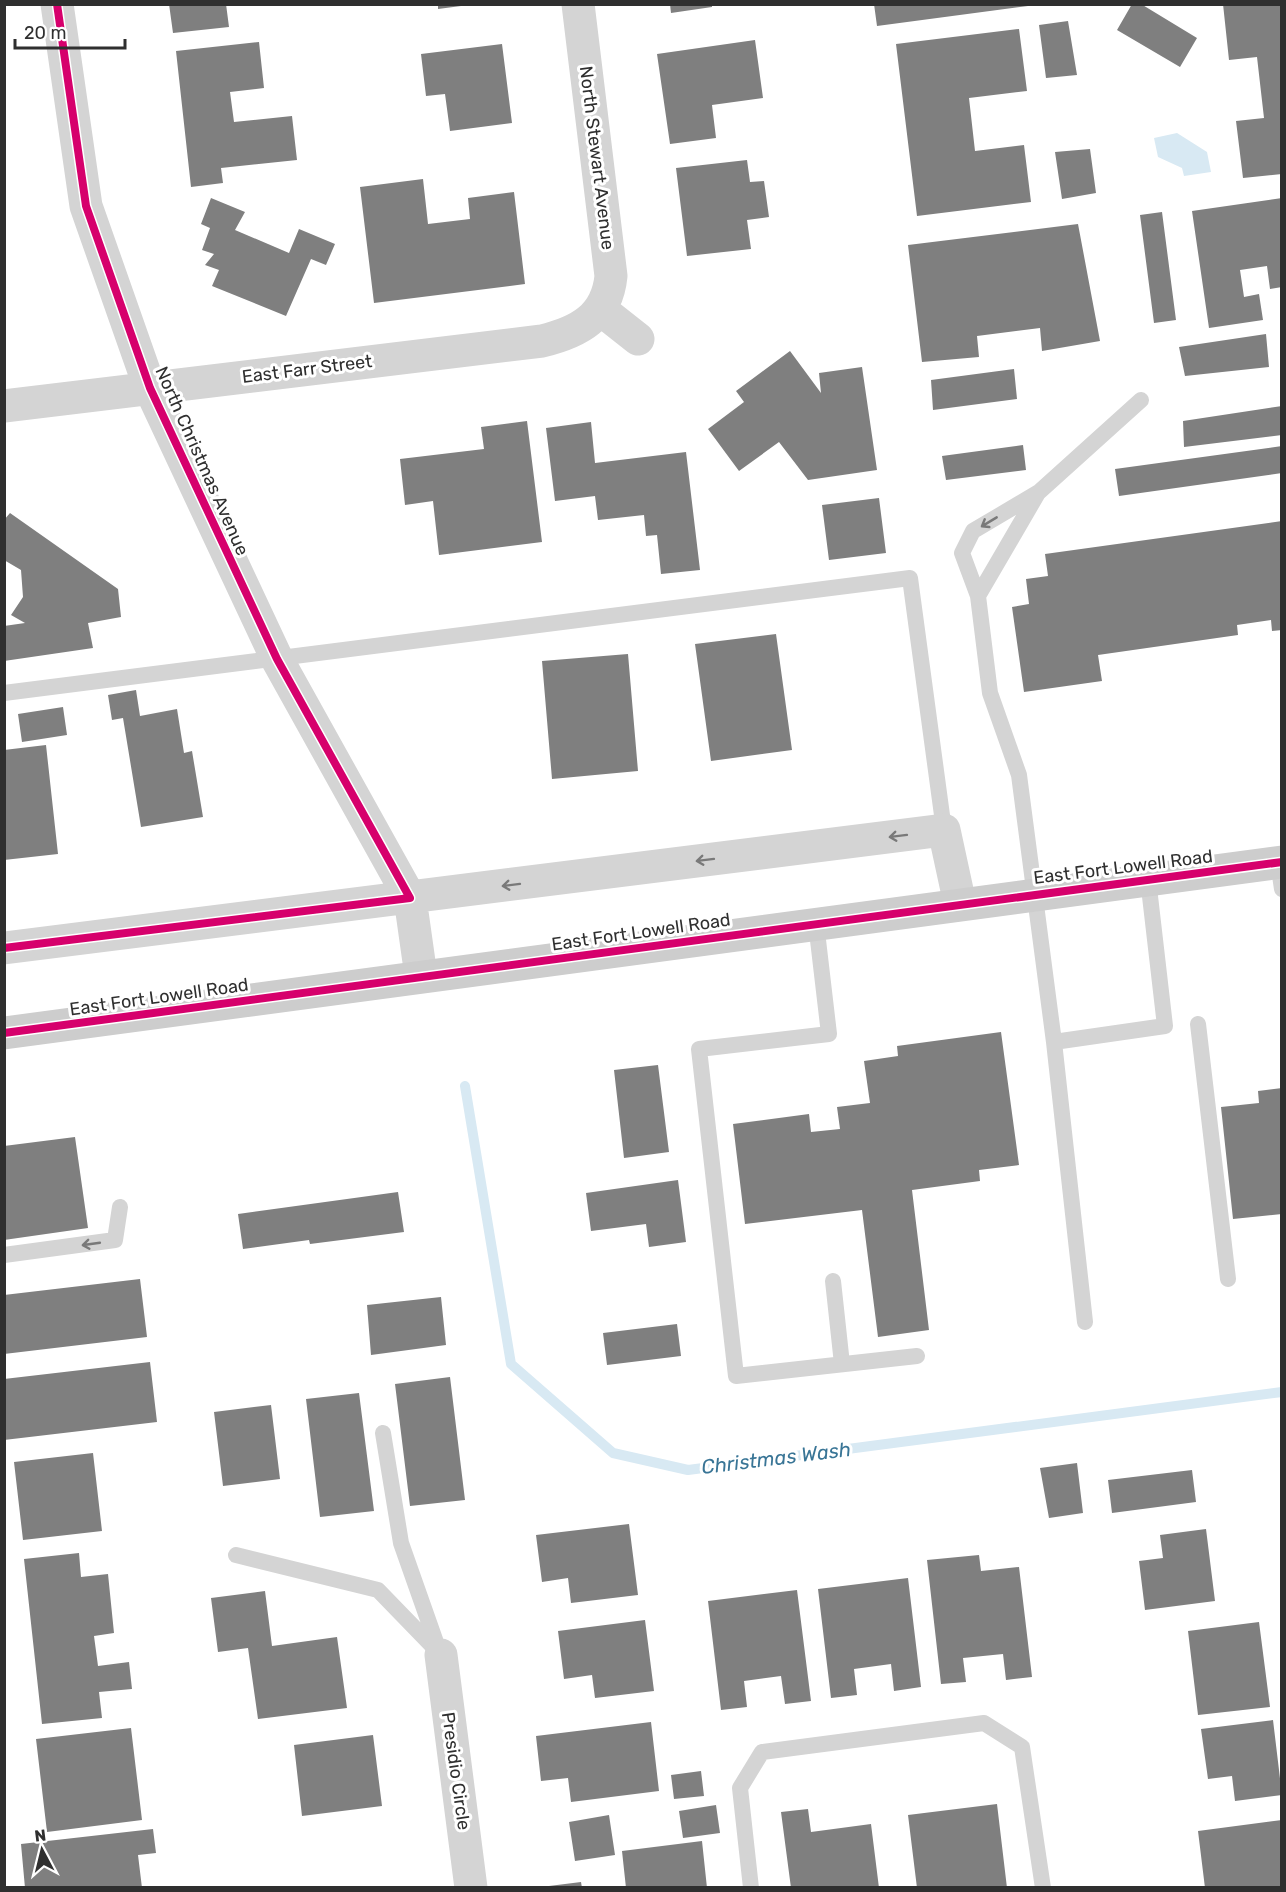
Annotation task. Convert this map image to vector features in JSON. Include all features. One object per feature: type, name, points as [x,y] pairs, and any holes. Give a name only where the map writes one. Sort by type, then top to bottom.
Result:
[{"type":"main road","name":"East Fort Lowell Road","points":[[4,1033],[1148,879],[1280,871]]},
{"type":"street","name":"North Christmas Avenue","points":[[57,4],[86,206],[150,388],[277,659],[410,898],[421,976]]},
{"type":"street","name":"North Stewart Avenue","points":[[578,4],[611,267],[610,292],[600,309]]},
{"type":"street","name":"East Farr Street","points":[[4,406],[542,341],[576,331],[594,317],[600,309]]},
{"type":"street","points":[[600,309],[638,339]]},
{"type":"street","points":[[4,948],[944,830],[960,904]]},
{"type":"street","name":"Presidio Circle","points":[[441,1655],[471,1887]]},
{"type":"lane","points":[[1085,1322],[1054,1042],[1018,775],[990,693],[978,596],[962,553],[973,531],[1039,492],[1141,400]]},
{"type":"lane","points":[[978,596],[1039,492]]},
{"type":"lane","points":[[4,693],[910,578],[944,830]]},
{"type":"lane","points":[[1054,1042],[1165,1026],[1148,879]]},
{"type":"lane","points":[[816,923],[829,1035],[699,1049],[736,1376],[917,1356]]},
{"type":"lane","points":[[1198,1024],[1228,1279]]},
{"type":"lane","points":[[4,1255],[115,1240],[120,1207]]},
{"type":"lane","points":[[833,1281],[842,1364]]},
{"type":"lane","points":[[383,1433],[401,1544],[441,1655]]},
{"type":"lane","points":[[236,1555],[378,1590],[441,1655]]},
{"type":"lane","points":[[751,1887],[740,1788],[762,1752],[984,1724],[1022,1748],[1043,1887]]},
{"type":"shaded area","points":[[1177,133],[1207,152],[1211,172],[1184,176],[1182,168],[1158,157],[1154,138]]},
{"type":"building","points":[[169,4],[226,4],[229,27],[173,33]]},
{"type":"building","points":[[438,4],[461,4],[461,6],[438,9]]},
{"type":"building","points":[[670,4],[712,4],[712,7],[671,13]]},
{"type":"building","points":[[874,4],[1028,4],[1028,6],[877,26]]},
{"type":"building","points":[[1132,4],[1141,4],[1197,38],[1180,67],[1117,30]]},
{"type":"building","points":[[1223,4],[1282,4],[1282,174],[1243,178],[1236,121],[1264,118],[1257,57],[1229,60]]},
{"type":"building","points":[[1068,21],[1077,75],[1046,78],[1039,25]]},
{"type":"building","points":[[1019,29],[1027,91],[969,98],[975,151],[1024,145],[1031,202],[917,216],[896,44]]},
{"type":"building","points":[[755,40],[763,98],[712,105],[716,138],[670,144],[657,54]]},
{"type":"building","points":[[259,42],[264,88],[230,92],[234,122],[292,116],[297,160],[221,168],[223,183],[191,187],[176,51]]},
{"type":"building","points":[[502,44],[512,123],[450,131],[445,94],[426,96],[421,54]]},
{"type":"building","points":[[1090,149],[1096,193],[1062,199],[1055,152]]},
{"type":"building","points":[[747,160],[750,182],[764,181],[769,217],[747,220],[751,249],[687,256],[676,168]]},
{"type":"building","points":[[423,179],[428,224],[470,219],[468,198],[514,192],[525,284],[374,303],[360,187]]},
{"type":"building","points":[[211,198],[245,212],[235,230],[289,253],[299,229],[335,244],[326,265],[311,259],[286,316],[212,286],[219,270],[205,265],[214,254],[202,250],[210,228],[201,224]]},
{"type":"building","points":[[1282,198],[1282,287],[1270,289],[1267,266],[1240,270],[1244,297],[1259,294],[1263,320],[1209,328],[1192,211]]},
{"type":"building","points":[[1162,212],[1176,320],[1154,323],[1140,215]]},
{"type":"building","points":[[1078,224],[1100,341],[1042,351],[1040,328],[977,336],[979,357],[922,362],[908,245]]},
{"type":"building","points":[[1266,334],[1269,367],[1185,376],[1179,347]]},
{"type":"building","points":[[790,351],[821,393],[819,373],[862,367],[877,470],[808,480],[779,442],[739,471],[708,429],[744,402],[736,391]]},
{"type":"building","points":[[1014,369],[1017,399],[933,410],[931,380]]},
{"type":"building","points":[[1282,406],[1282,435],[1184,447],[1183,421]]},
{"type":"building","points":[[527,421],[542,542],[439,555],[433,501],[405,505],[400,459],[484,449],[481,427]]},
{"type":"building","points":[[591,422],[595,463],[686,452],[700,570],[661,574],[657,535],[646,536],[644,515],[598,520],[595,496],[555,501],[546,428]]},
{"type":"building","points":[[1023,445],[1026,470],[946,480],[942,456]]},
{"type":"building","points":[[1282,446],[1282,473],[1119,496],[1115,469]]},
{"type":"building","points":[[879,498],[886,553],[829,560],[822,505]]},
{"type":"building","points":[[10,513],[118,589],[121,617],[88,623],[93,648],[4,661],[4,626],[25,623],[11,615],[23,597],[21,570],[4,560],[4,520]]},
{"type":"building","points":[[1282,521],[1282,630],[1272,631],[1271,620],[1237,625],[1238,635],[1098,655],[1102,681],[1024,692],[1012,607],[1029,604],[1026,579],[1048,576],[1045,554]]},
{"type":"building","points":[[776,634],[792,750],[711,761],[695,644]]},
{"type":"building","points":[[628,654],[638,771],[552,779],[542,661]]},
{"type":"building","points":[[136,690],[140,716],[177,709],[184,753],[192,751],[203,817],[141,827],[123,718],[112,720],[108,695]]},
{"type":"building","points":[[63,707],[67,735],[22,742],[18,714]]},
{"type":"building","points":[[46,745],[58,854],[4,860],[4,750]]},
{"type":"building","points":[[1001,1032],[1019,1165],[979,1170],[980,1181],[912,1190],[929,1330],[878,1337],[862,1210],[745,1224],[733,1124],[809,1114],[811,1132],[840,1129],[837,1107],[870,1103],[864,1061],[898,1056],[897,1046]]},
{"type":"building","points":[[658,1065],[669,1152],[624,1158],[614,1070]]},
{"type":"building","points":[[1282,1088],[1282,1214],[1233,1219],[1221,1107],[1259,1103],[1258,1091]]},
{"type":"building","points":[[75,1137],[88,1228],[4,1240],[4,1146]]},
{"type":"building","points":[[678,1180],[686,1242],[649,1247],[646,1224],[591,1231],[586,1193]]},
{"type":"building","points":[[398,1192],[404,1232],[310,1244],[309,1240],[243,1249],[238,1214]]},
{"type":"building","points":[[140,1279],[147,1337],[4,1354],[4,1295]]},
{"type":"building","points":[[441,1297],[446,1345],[371,1355],[367,1305]]},
{"type":"building","points":[[677,1324],[681,1356],[607,1365],[603,1333]]},
{"type":"building","points":[[150,1362],[157,1422],[4,1440],[4,1379]]},
{"type":"building","points":[[450,1377],[465,1500],[410,1506],[395,1384]]},
{"type":"building","points":[[359,1393],[374,1511],[320,1517],[306,1399]]},
{"type":"building","points":[[271,1405],[280,1479],[223,1486],[214,1412]]},
{"type":"building","points":[[93,1453],[102,1531],[23,1540],[14,1462]]},
{"type":"building","points":[[1077,1463],[1083,1513],[1049,1518],[1040,1468]]},
{"type":"building","points":[[1192,1470],[1196,1502],[1112,1513],[1108,1480]]},
{"type":"building","points":[[629,1524],[638,1595],[571,1603],[568,1578],[542,1582],[536,1535]]},
{"type":"building","points":[[1206,1529],[1215,1601],[1145,1610],[1139,1561],[1163,1558],[1160,1535]]},
{"type":"building","points":[[79,1553],[81,1577],[108,1574],[114,1633],[94,1636],[98,1666],[129,1662],[132,1689],[99,1692],[102,1718],[42,1724],[24,1559]]},
{"type":"building","points":[[979,1555],[981,1571],[1019,1567],[1032,1677],[1006,1680],[1003,1654],[963,1658],[966,1682],[941,1684],[927,1560]]},
{"type":"building","points":[[908,1578],[921,1687],[894,1691],[891,1664],[854,1669],[857,1695],[831,1698],[818,1589]]},
{"type":"building","points":[[797,1590],[811,1701],[785,1704],[781,1676],[744,1681],[747,1707],[721,1710],[708,1601]]},
{"type":"building","points":[[265,1591],[272,1646],[337,1637],[347,1708],[258,1719],[248,1648],[218,1652],[211,1598]]},
{"type":"building","points":[[645,1620],[654,1691],[595,1698],[592,1675],[564,1679],[558,1631]]},
{"type":"building","points":[[1259,1622],[1270,1707],[1198,1715],[1188,1631]]},
{"type":"building","points":[[1273,1720],[1282,1795],[1235,1801],[1232,1776],[1208,1779],[1201,1729]]},
{"type":"building","points":[[651,1722],[659,1791],[571,1802],[568,1778],[541,1781],[536,1736]]},
{"type":"building","points":[[131,1728],[142,1820],[47,1832],[36,1739]]},
{"type":"building","points":[[373,1735],[382,1806],[302,1816],[294,1745]]},
{"type":"building","points":[[701,1771],[704,1796],[674,1799],[671,1775]]},
{"type":"building","points":[[997,1804],[1007,1888],[917,1888],[908,1815]]},
{"type":"building","points":[[716,1805],[720,1833],[683,1838],[679,1811]]},
{"type":"building","points":[[808,1809],[811,1832],[871,1824],[879,1888],[791,1888],[781,1812]]},
{"type":"building","points":[[609,1815],[615,1855],[575,1861],[569,1822]]},
{"type":"building","points":[[1282,1820],[1282,1888],[1205,1888],[1198,1831]]},
{"type":"building","points":[[153,1829],[156,1853],[138,1855],[142,1888],[25,1888],[21,1844]]},
{"type":"building","points":[[702,1841],[707,1888],[626,1888],[622,1851]]},
{"type":"building","points":[[581,1882],[582,1888],[549,1888],[549,1886]]},
{"type":"waterway","name":"Christmas Wash","points":[[465,1086],[511,1364],[613,1453],[688,1470],[1282,1392]]},
{"type":"cycle path","points":[[4,948],[410,898],[277,659],[150,388],[86,206],[57,4]]},
{"type":"cycle path","points":[[4,1033],[1282,862]]}]
